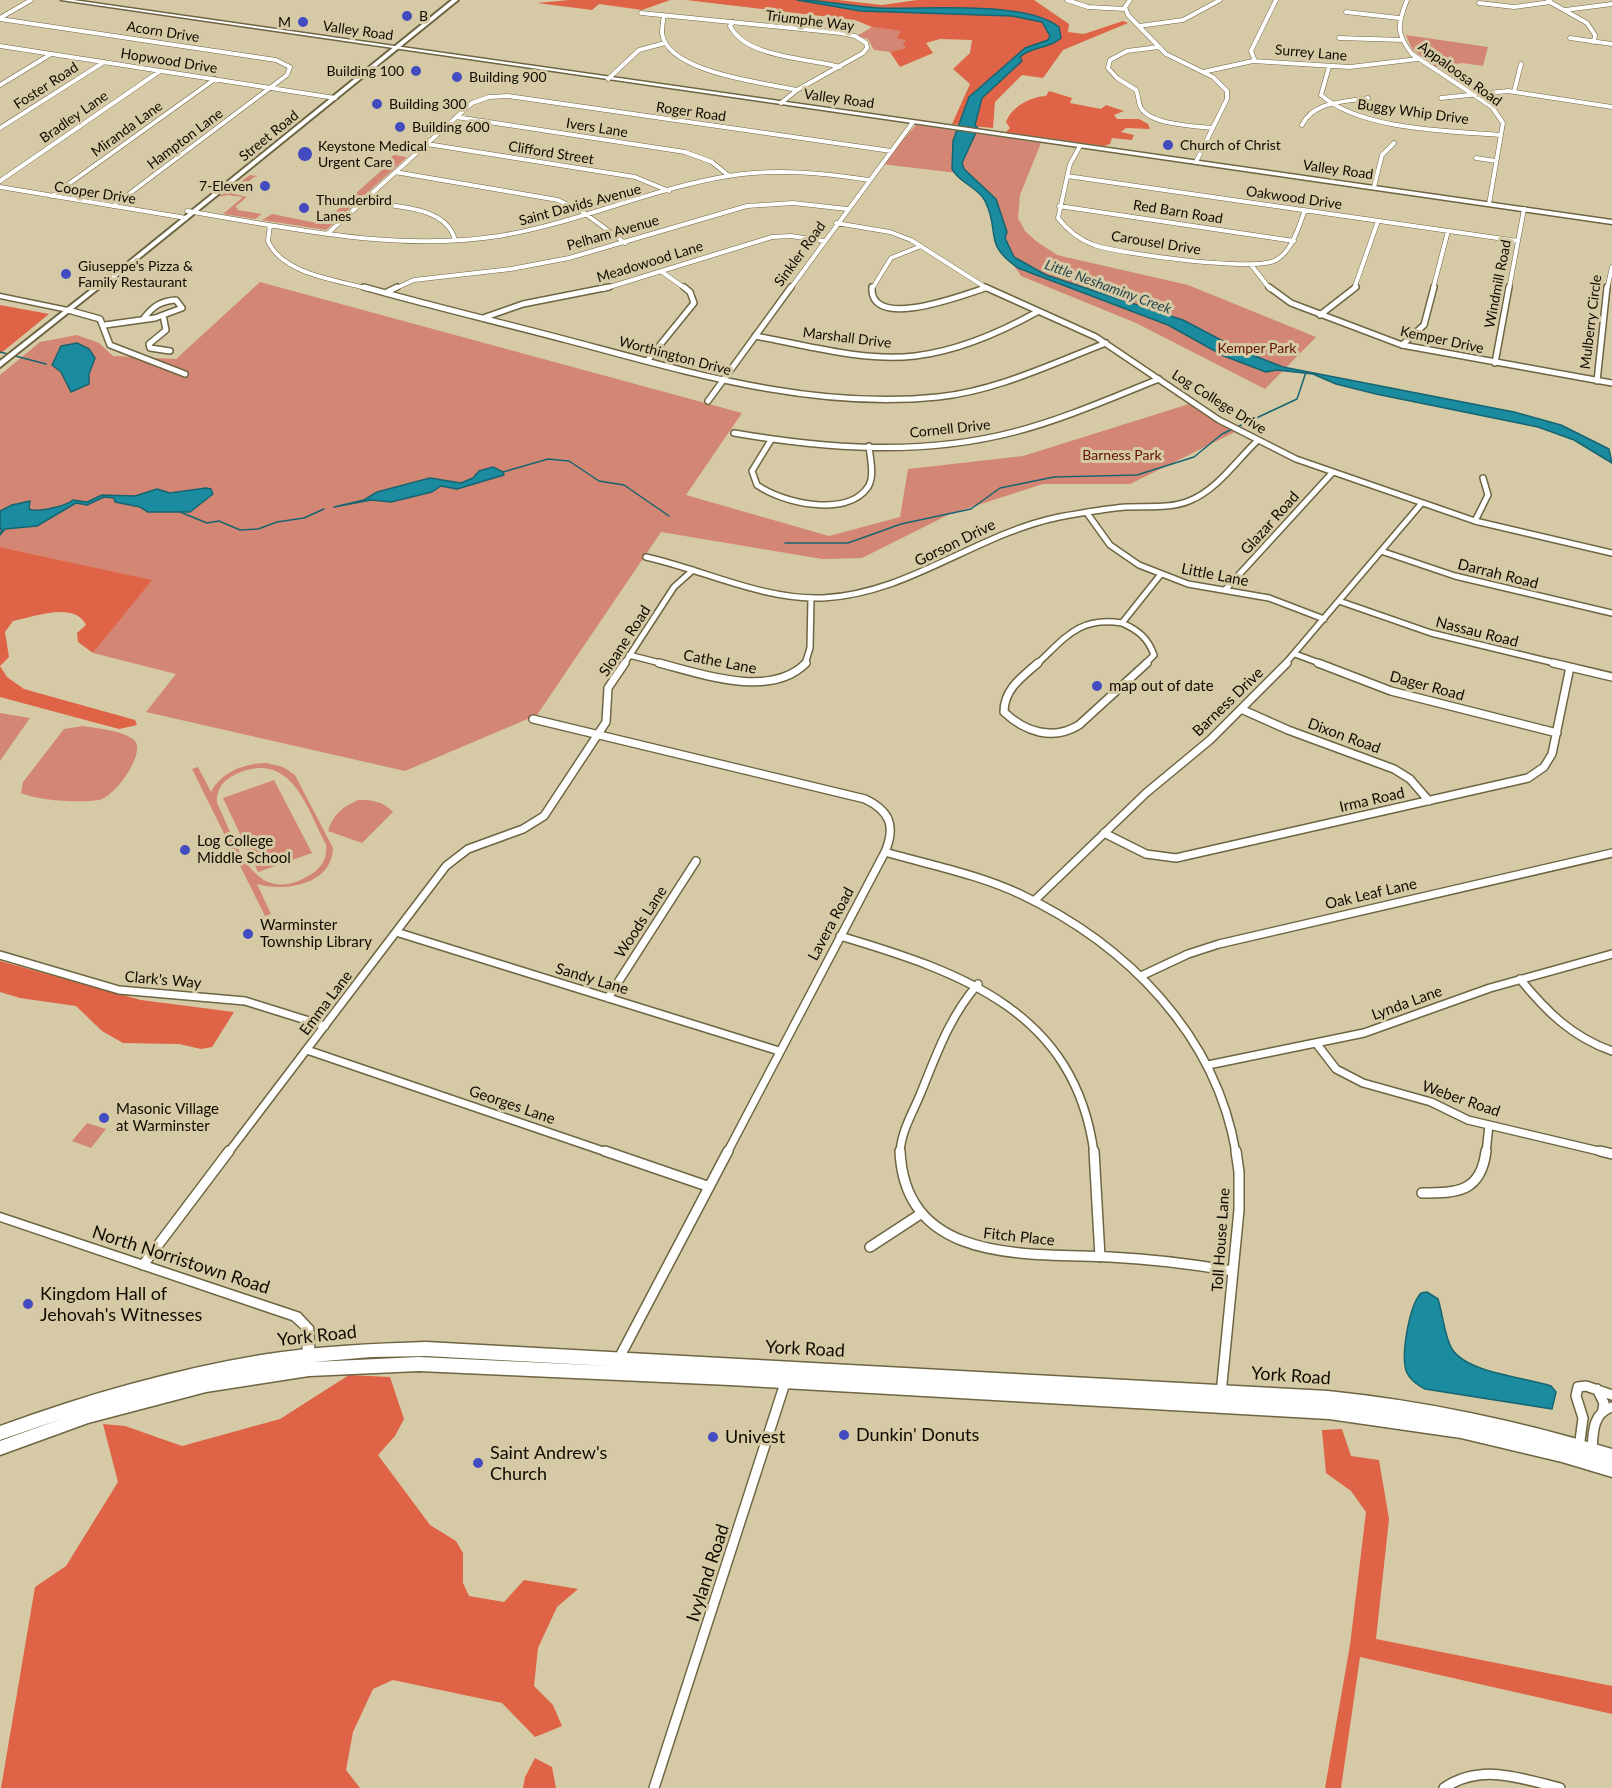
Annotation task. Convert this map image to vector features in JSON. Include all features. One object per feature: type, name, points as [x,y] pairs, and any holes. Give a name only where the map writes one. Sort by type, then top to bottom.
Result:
[{"type":"highway","name":"York Road","points":[[0,1433],[93,1400],[221,1368],[309,1362],[426,1349],[618,1358],[787,1374],[1221,1398],[1423,1424],[1585,1454],[1612,1456]]},
{"type":"highway","name":"York Road","points":[[0,1448],[140,1400],[309,1362],[419,1364],[612,1373],[787,1374]]},
{"type":"highway","name":"York Road","points":[[1585,1454],[1612,1470]]},
{"type":"main road","name":"Street Road","points":[[0,365],[96,288],[108,281],[448,0]]},
{"type":"main road","name":"Street Road","points":[[392,48],[455,0]]},
{"type":"street","points":[[0,18],[31,0]]},
{"type":"street","name":"Valley Road","points":[[63,0],[1612,222]]},
{"type":"street","points":[[1066,0],[1088,7],[1125,9],[1172,58],[1221,83],[1227,95],[1196,162]]},
{"type":"street","points":[[1125,9],[1130,0]]},
{"type":"street","points":[[1139,26],[1186,19],[1220,0]]},
{"type":"street","points":[[1255,61],[1251,51],[1276,0]]},
{"type":"street","points":[[1346,12],[1399,18],[1407,0]]},
{"type":"street","points":[[1479,3],[1514,7],[1549,1],[1592,27],[1595,35],[1594,42]]},
{"type":"street","points":[[1565,10],[1612,4]]},
{"type":"street","name":"Triumphe Way","points":[[641,13],[841,33],[864,41],[868,46],[865,52],[797,90],[781,103]]},
{"type":"street","points":[[664,15],[660,32],[665,44],[680,57],[709,71],[797,90]]},
{"type":"street","name":"Acorn Drive","points":[[0,18],[287,63],[290,67],[289,73],[270,88]]},
{"type":"street","name":"Appaloosa Road","points":[[1399,18],[1403,40],[1409,51],[1474,95],[1501,117],[1501,135]]},
{"type":"street","points":[[733,22],[730,26],[732,34],[748,46],[840,67]]},
{"type":"street","points":[[1339,38],[1403,40]]},
{"type":"street","points":[[1570,38],[1612,44]]},
{"type":"street","points":[[608,79],[639,50],[665,44]]},
{"type":"street","name":"Hopwood Drive","points":[[0,46],[332,97]]},
{"type":"street","points":[[1159,47],[1119,54],[1110,60],[1108,69],[1117,78],[1136,90],[1140,108],[1146,114],[1168,122],[1213,128]]},
{"type":"street","points":[[0,85],[51,54]]},
{"type":"street","name":"Surrey Lane","points":[[1203,72],[1255,61],[1329,67],[1373,66],[1418,59]]},
{"type":"street","name":"Foster Road","points":[[0,129],[104,62]]},
{"type":"street","points":[[1514,92],[1521,64]]},
{"type":"street","points":[[1329,67],[1321,91],[1323,98],[1332,106]]},
{"type":"street","name":"Bradley Lane","points":[[0,181],[160,71]]},
{"type":"street","points":[[0,75],[13,77]]},
{"type":"street","name":"Miranda Lane","points":[[52,196],[215,79]]},
{"type":"street","name":"Hampton Lane","points":[[113,206],[270,88]]},
{"type":"street","points":[[1441,98],[1514,92],[1612,107]]},
{"type":"street","name":"Roger Road","points":[[456,117],[474,102],[489,97],[508,96],[891,151]]},
{"type":"street","points":[[1302,125],[1309,112],[1368,98]]},
{"type":"street","name":"Buggy Whip Drive","points":[[1332,106],[1363,117],[1501,135]]},
{"type":"street","points":[[327,234],[456,117]]},
{"type":"street","name":"Ivers Lane","points":[[456,117],[685,152],[712,162],[729,176]]},
{"type":"street","name":"Sinkler Road","points":[[708,401],[913,122]]},
{"type":"street","points":[[1489,204],[1501,135]]},
{"type":"street","points":[[1374,187],[1382,156],[1388,146],[1394,143]]},
{"type":"street","name":"Clifford Street","points":[[427,144],[634,177],[655,183],[669,191]]},
{"type":"street","points":[[1059,206],[1067,176],[1080,146]]},
{"type":"street","points":[[1476,158],[1496,161]]},
{"type":"street","points":[[395,172],[553,198],[588,215],[625,243]]},
{"type":"street","name":"Saint Davids Avenue","points":[[186,215],[327,234],[402,241],[455,240],[529,231],[729,176],[797,172],[869,180]]},
{"type":"street","name":"Oakwood Drive","points":[[1067,176],[1518,241]]},
{"type":"street","name":"Cooper Drive","points":[[0,187],[113,206],[186,215]]},
{"type":"street","points":[[363,202],[438,217],[452,228],[455,240]]},
{"type":"street","name":"Pelham Avenue","points":[[387,292],[414,280],[529,266],[625,243],[757,205],[800,203],[847,209]]},
{"type":"street","name":"Red Barn Road","points":[[1059,206],[1294,241]]},
{"type":"street","name":"Carousel Drive","points":[[1059,206],[1058,218],[1065,229],[1095,245],[1210,263],[1252,266],[1278,259],[1287,253],[1294,241],[1305,210]]},
{"type":"street","name":"Windmill Road","points":[[1495,363],[1524,209]]},
{"type":"street","points":[[1320,315],[1357,287],[1378,221]]},
{"type":"street","name":"Log College Drive","points":[[837,223],[890,232],[921,246],[985,288],[1087,332],[1106,343],[1159,380],[1257,441],[1332,473],[1475,521],[1612,553]]},
{"type":"street","name":"Worthington Drive","points":[[270,225],[267,236],[270,245],[276,254],[290,263],[387,292],[722,381],[825,399],[938,396],[983,388],[1106,343]]},
{"type":"street","points":[[1402,345],[1416,335],[1424,325],[1448,231]]},
{"type":"street","name":"Meadowood Lane","points":[[483,318],[506,308],[594,291],[662,272],[772,237],[793,236],[824,241]]},
{"type":"street","points":[[921,246],[891,258],[872,288],[872,295],[876,301],[892,308],[918,309],[985,288]]},
{"type":"street","name":"Kemper Drive","points":[[1252,266],[1276,294],[1320,315],[1402,345],[1612,383]]},
{"type":"street","name":"Mulberry Circle","points":[[1597,381],[1609,271],[1612,267]]},
{"type":"street","points":[[647,361],[694,303],[690,292],[662,272]]},
{"type":"street","points":[[0,296],[92,315],[105,325],[110,345],[185,374]]},
{"type":"street","points":[[105,325],[163,315],[182,308],[179,302],[159,302],[144,318]]},
{"type":"street","name":"Marshall Drive","points":[[755,336],[867,356],[915,356],[950,348],[1001,330],[1037,312]]},
{"type":"street","points":[[163,315],[166,330],[149,344],[150,348],[170,351]]},
{"type":"street","name":"Cornell Drive","points":[[734,433],[807,445],[937,444],[999,436],[1053,420],[1159,380]]},
{"type":"street","points":[[771,440],[752,471],[757,485],[778,497],[820,505],[843,503],[864,492],[871,479],[869,446]]},
{"type":"street","name":"Gorson Drive","points":[[646,557],[756,591],[810,598],[851,595],[884,588],[909,579],[998,535],[1037,522],[1125,508],[1162,507],[1190,501],[1208,489],[1257,441]]},
{"type":"street","name":"Glazar Road","points":[[1225,590],[1332,473]]},
{"type":"street","points":[[1475,521],[1488,495],[1483,478]]},
{"type":"street","name":"Barness Drive","points":[[1034,901],[1104,833],[1241,709],[1295,654],[1421,504]]},
{"type":"street","name":"Little Lane","points":[[1087,513],[1117,552],[1139,565],[1188,584],[1269,598],[1324,619]]},
{"type":"street","name":"Darrah Road","points":[[1381,551],[1455,576],[1612,613]]},
{"type":"street","name":"Sloane Road","points":[[598,734],[606,722],[608,688],[674,587],[693,570]]},
{"type":"street","points":[[1122,623],[1161,574]]},
{"type":"street","name":"Cathe Lane","points":[[629,655],[754,683],[786,679],[804,667],[808,657],[810,598]]},
{"type":"street","name":"Nassau Road","points":[[1339,601],[1431,633],[1612,676]]},
{"type":"street","points":[[1108,620],[1122,623],[1142,632],[1150,641],[1154,655],[1134,676],[1075,727],[1061,733],[1036,733],[1014,723],[1004,712],[1004,699],[1012,687],[1077,627],[1089,622],[1108,620]]},
{"type":"street","name":"Dager Road","points":[[1295,654],[1391,691],[1557,733]]},
{"type":"street","name":"Irma Road","points":[[1104,833],[1146,854],[1176,858],[1521,780],[1537,774],[1549,759],[1557,733],[1570,667]]},
{"type":"street","name":"Dixon Road","points":[[1241,709],[1288,730],[1394,769],[1410,779],[1429,801]]},
{"type":"street","name":"Lavera Road","points":[[533,719],[865,798],[884,811],[892,823],[893,834],[885,852],[707,1186],[612,1373]]},
{"type":"street","name":"Emma Lane","points":[[143,1265],[446,866],[458,855],[480,844],[524,829],[544,816],[598,734]]},
{"type":"street","name":"Toll House Lane","points":[[885,852],[980,879],[1034,901],[1090,934],[1141,976],[1183,1024],[1208,1065],[1230,1119],[1237,1152],[1240,1198],[1221,1398]]},
{"type":"street","name":"Oak Leaf Lane","points":[[1141,976],[1188,954],[1219,944],[1612,853]]},
{"type":"street","name":"Woods Lane","points":[[608,998],[696,861]]},
{"type":"street","name":"Sandy Lane","points":[[396,932],[779,1051]]},
{"type":"street","points":[[840,936],[921,959],[978,984],[1009,1005],[1035,1028],[1065,1066],[1077,1089],[1092,1136],[1100,1257]]},
{"type":"street","name":"Lynda Lane","points":[[1208,1065],[1378,1029],[1520,980],[1612,954]]},
{"type":"street","name":"Clark's Way","points":[[0,955],[119,990],[245,1001],[325,1026]]},
{"type":"street","points":[[1520,980],[1551,1017],[1568,1031],[1587,1042],[1612,1051]]},
{"type":"street","name":"Fitch Place","points":[[978,984],[958,1008],[902,1138],[899,1163],[902,1176],[911,1199],[922,1213],[949,1234],[988,1249],[1179,1261],[1233,1270]]},
{"type":"street","name":"Weber Road","points":[[1316,1043],[1329,1062],[1352,1079],[1431,1102],[1468,1119],[1612,1154]]},
{"type":"street","name":"Georges Lane","points":[[307,1050],[707,1186]]},
{"type":"street","points":[[1422,1193],[1457,1192],[1473,1184],[1480,1177],[1486,1162],[1489,1125]]},
{"type":"street","points":[[870,1247],[922,1213]]},
{"type":"street","name":"North Norristown Road","points":[[0,1217],[296,1316],[307,1327],[309,1362]]},
{"type":"street","name":"Ivyland Road","points":[[654,1788],[787,1374]]},
{"type":"street","points":[[1585,1454],[1581,1409],[1576,1392],[1578,1387],[1586,1386],[1612,1395]]},
{"type":"street","points":[[1585,1454],[1596,1416],[1608,1408],[1597,1389]]},
{"type":"street","points":[[1444,1788],[1467,1776],[1490,1774],[1560,1788]]},
{"type":"green space","points":[[872,27],[902,31],[906,48],[890,52],[874,50],[868,39],[857,36]]},
{"type":"green space","points":[[1406,35],[1488,47],[1483,66],[1462,63],[1435,67],[1412,49]]},
{"type":"green space","name":"Kemper Park","points":[[916,125],[1041,143],[1020,195],[1018,218],[1025,231],[1057,255],[1188,285],[1316,337],[1265,389],[1136,323],[1021,276],[1000,245],[986,197],[957,173],[881,164]]},
{"type":"green space","points":[[394,155],[407,157],[326,230],[262,220],[272,214],[317,223],[324,222],[393,160],[390,158]]},
{"type":"green space","points":[[250,175],[259,176],[254,177],[234,194],[247,197],[235,207],[238,208],[237,210],[262,214],[255,219],[223,214],[243,197],[228,195],[219,197]]},
{"type":"green space","name":"Barness Park","points":[[260,282],[742,413],[686,495],[829,536],[900,517],[908,469],[1023,456],[1189,404],[1235,432],[1130,484],[1043,484],[950,514],[862,558],[822,559],[661,532],[537,715],[405,771],[146,712],[176,674],[93,653],[151,580],[0,547],[0,375],[40,342],[77,335],[99,343],[113,356],[176,359]]},
{"type":"green space","points":[[0,713],[30,718],[0,761]]},
{"type":"green space","points":[[83,726],[122,734],[133,739],[137,745],[133,763],[121,783],[99,800],[60,801],[21,793],[23,782],[64,729]]},
{"type":"green space","points":[[267,763],[283,767],[295,775],[333,848],[331,860],[316,878],[293,886],[257,884],[271,914],[265,916],[192,769],[198,767],[211,792],[221,779],[234,770]],"holes":[[[258,768],[283,775],[301,794],[326,844],[325,858],[318,869],[290,884],[274,884],[261,878],[249,866],[217,803],[220,788],[224,782],[236,774]]]},
{"type":"green space","points":[[274,780],[312,853],[258,872],[223,798]]},
{"type":"green space","points":[[358,800],[377,802],[393,812],[362,843],[328,831],[339,812]]},
{"type":"green space","points":[[87,1123],[106,1129],[91,1148],[72,1141]]},
{"type":"shaded area","points":[[569,0],[670,0],[642,10],[599,4],[592,10],[537,3]]},
{"type":"shaded area","points":[[686,0],[838,0],[882,5],[917,0],[1034,0],[1069,24],[1068,32],[1084,34],[1123,21],[1128,23],[1063,50],[1043,78],[1022,75],[995,102],[993,128],[952,124],[970,84],[953,69],[970,53],[972,40],[940,39],[926,43],[933,53],[900,67],[890,52],[906,48],[903,44],[905,40],[897,38],[901,31],[872,27],[855,20]]},
{"type":"shaded area","points":[[1049,91],[1072,98],[1070,103],[1101,109],[1106,105],[1124,111],[1114,115],[1117,119],[1139,119],[1148,124],[1150,129],[1126,128],[1121,132],[1134,135],[1132,140],[1112,138],[1110,144],[1104,146],[1006,132],[1010,128],[1006,122],[1017,107],[1027,101],[1046,96]]},
{"type":"shaded area","points":[[0,305],[49,314],[0,354]]},
{"type":"shaded area","points":[[0,547],[152,580],[93,653],[78,642],[77,633],[86,625],[80,618],[73,614],[53,612],[13,621],[5,632],[9,657],[0,666]]},
{"type":"shaded area","points":[[0,666],[7,677],[24,689],[135,720],[137,725],[119,729],[0,697]]},
{"type":"shaded area","points":[[0,961],[141,1000],[234,1012],[212,1047],[201,1049],[179,1044],[123,1043],[102,1031],[76,1006],[20,998],[0,992]]},
{"type":"shaded area","points":[[349,1375],[390,1377],[404,1419],[395,1436],[378,1455],[430,1525],[456,1541],[463,1553],[463,1583],[469,1596],[504,1602],[524,1580],[578,1589],[557,1607],[538,1648],[534,1686],[553,1705],[562,1726],[535,1737],[502,1703],[393,1680],[373,1689],[353,1732],[346,1770],[360,1788],[1,1788],[35,1587],[66,1566],[118,1482],[103,1424],[125,1426],[182,1446],[280,1419]]},
{"type":"shaded area","points":[[1342,1429],[1351,1456],[1379,1460],[1389,1519],[1376,1639],[1612,1686],[1612,1714],[1360,1657],[1341,1788],[1325,1788],[1350,1645],[1366,1512],[1351,1491],[1326,1473],[1322,1430]]},
{"type":"shaded area","points":[[535,1758],[552,1767],[556,1788],[523,1788],[525,1777]]},
{"type":"water","points":[[797,0],[879,8],[999,10],[1023,13],[1059,27],[1061,38],[1057,42],[1024,53],[1020,57],[1022,61],[982,98],[975,125],[978,128],[962,163],[964,169],[996,199],[1007,232],[1005,238],[1014,257],[1046,275],[1183,320],[1242,351],[1283,367],[1514,412],[1561,425],[1609,449],[1612,463],[1574,440],[1538,427],[1376,394],[1336,384],[1313,374],[1277,370],[1266,372],[1224,356],[1168,325],[1018,268],[1007,259],[996,244],[990,212],[982,196],[959,178],[952,169],[953,141],[969,97],[1025,48],[1048,40],[1050,36],[1042,22],[1012,16],[861,11]]},
{"type":"water","points":[[77,343],[89,349],[95,358],[89,374],[89,384],[71,392],[61,372],[52,365],[61,346]]},
{"type":"water","points":[[493,467],[503,472],[504,475],[457,489],[441,486],[432,492],[391,502],[371,500],[334,507],[364,500],[377,492],[430,478],[461,483],[473,478],[479,471]]},
{"type":"water","points":[[157,489],[170,493],[211,489],[213,494],[190,512],[148,512],[140,507],[115,502],[114,498],[104,497],[87,505],[76,503],[37,526],[5,529],[0,535],[2,529],[0,529],[0,511],[12,505],[30,501],[29,509],[38,510],[58,507],[73,500],[87,502],[102,495],[135,496]]},
{"type":"water","points":[[1427,1292],[1438,1299],[1449,1344],[1459,1357],[1483,1369],[1551,1386],[1556,1392],[1552,1409],[1425,1389],[1412,1381],[1405,1366],[1405,1344],[1409,1320],[1421,1293]]},
{"type":"waterway","points":[[0,352],[46,364]]},
{"type":"waterway","points":[[785,543],[848,543],[901,524],[971,509],[1000,488],[1054,477],[1137,475],[1194,457],[1222,434],[1297,399],[1306,372]]},
{"type":"waterway","points":[[503,472],[548,459],[569,461],[599,481],[624,485],[669,516]]},
{"type":"waterway","points":[[180,512],[207,523],[219,521],[240,530],[258,529],[277,522],[304,518],[324,509]]},
{"type":"place","name":"B","points":[[407,16]]},
{"type":"place","name":"M","points":[[303,22]]},
{"type":"place","name":"Building 100","points":[[416,71]]},
{"type":"place","name":"Building 900","points":[[457,77]]},
{"type":"place","name":"Building 300","points":[[377,104]]},
{"type":"place","name":"Building 600","points":[[400,127]]},
{"type":"place","name":"Church of Christ","points":[[1168,145]]},
{"type":"place","name":"Keystone Medical Urgent Care","points":[[305,154]]},
{"type":"place","name":"7-Eleven","points":[[265,186]]},
{"type":"place","name":"Thunderbird Lanes","points":[[304,208]]},
{"type":"place","name":"Giuseppe's Pizza & Family Restaurant","points":[[66,274]]},
{"type":"place","name":"map out of date","points":[[1097,686]]},
{"type":"place","name":"Log College Middle School","points":[[185,850]]},
{"type":"place","name":"Warminster Township Library","points":[[248,934]]},
{"type":"place","name":"Masonic Village at Warminster","points":[[104,1118]]},
{"type":"place","name":"Kingdom Hall of Jehovah's Witnesses","points":[[28,1304]]},
{"type":"place","name":"Dunkin' Donuts","points":[[844,1435]]},
{"type":"place","name":"Univest","points":[[713,1437]]},
{"type":"place","name":"Saint Andrew's Church","points":[[478,1463]]},
{"type":"water label","name":"Little Neshaminy Creek","points":[[1108,287]]}]
